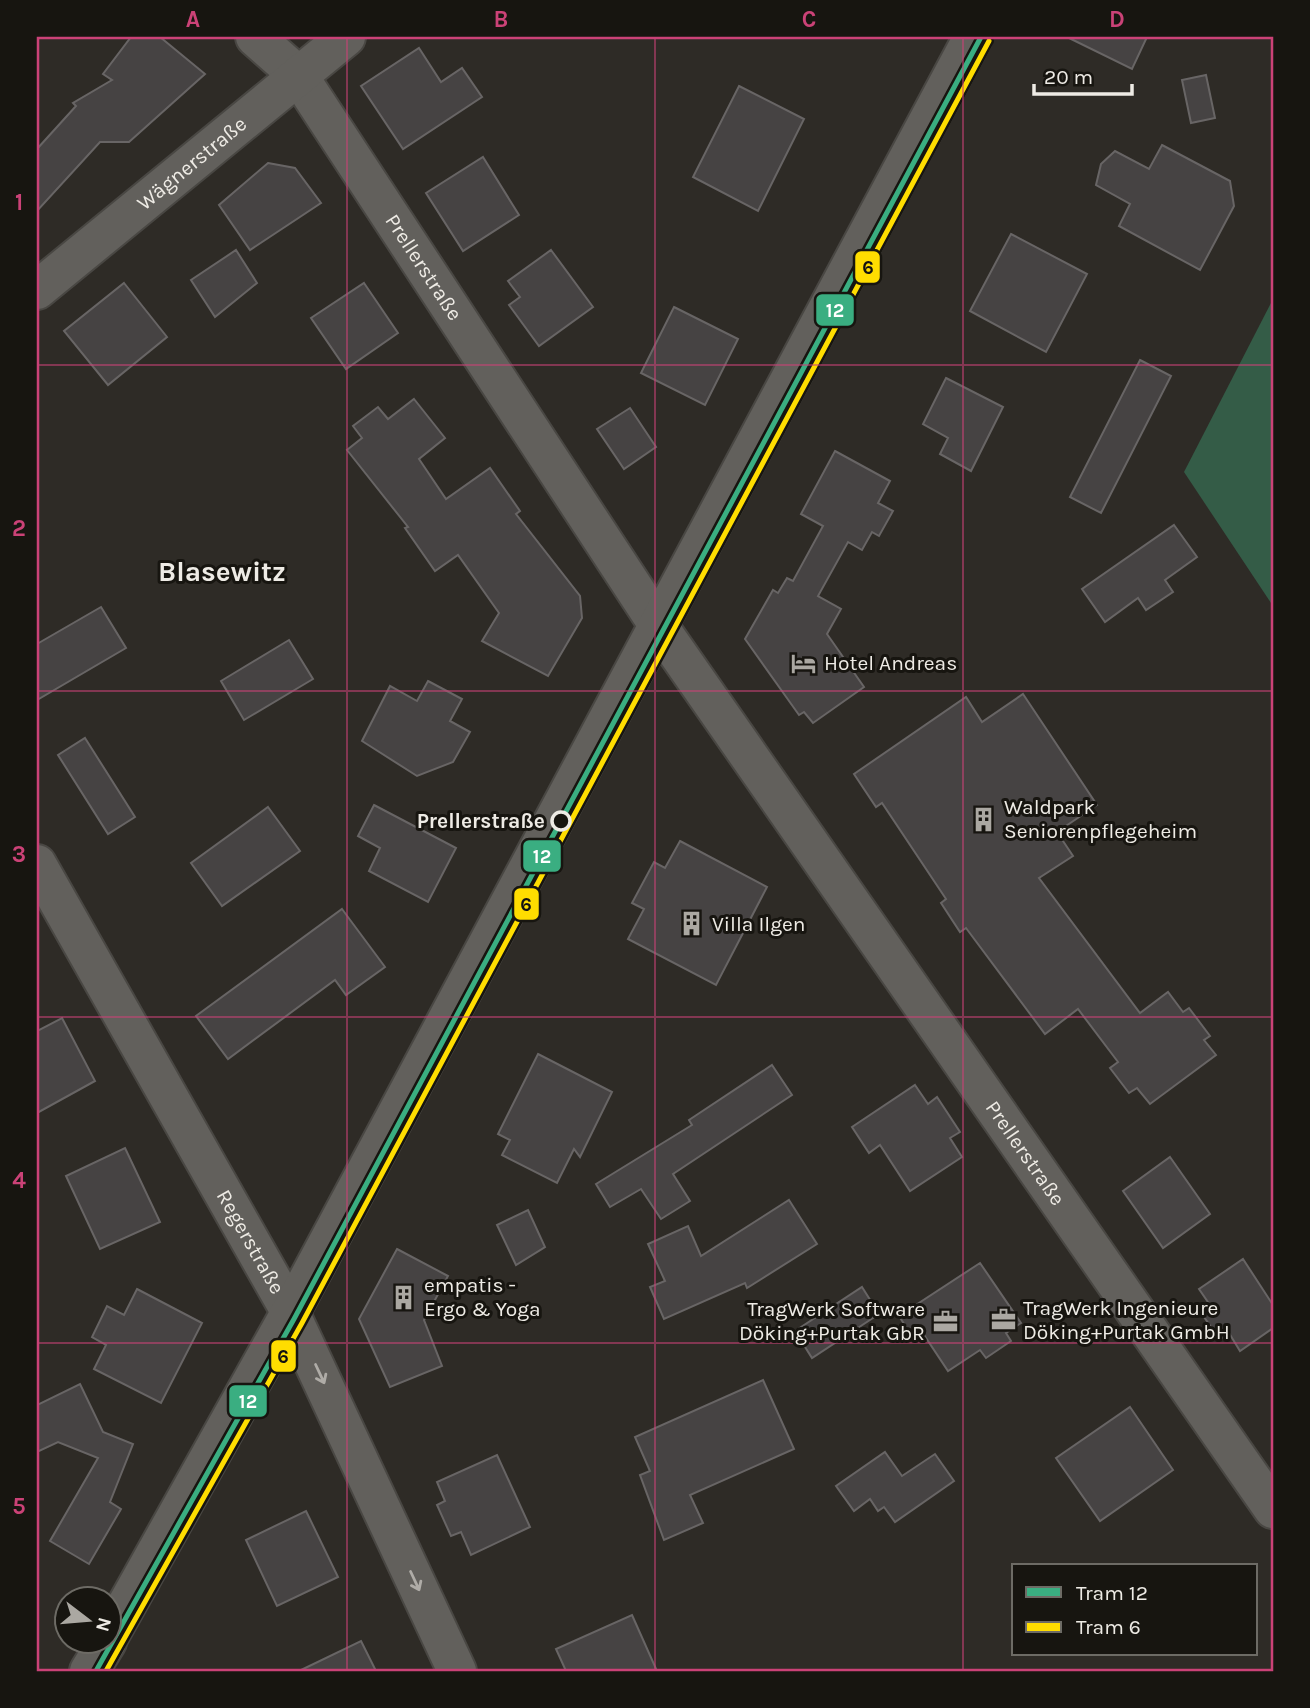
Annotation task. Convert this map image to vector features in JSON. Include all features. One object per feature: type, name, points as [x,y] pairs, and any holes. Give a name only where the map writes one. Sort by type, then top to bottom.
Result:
[{"type":"street","name":"Prellerstraße","points":[[255,37],[298,75],[657,624],[1273,1509]]},
{"type":"street","name":"Wägnerstraße","points":[[37,290],[346,37]]},
{"type":"street","points":[[122,1615],[290,1313],[973,37]]},
{"type":"street","name":"Regerstraße","points":[[37,864],[290,1313],[457,1671]]},
{"type":"street","points":[[89,1671],[98,1656]]},
{"type":"green space","points":[[1273,299],[1273,606],[1184,472]]},
{"type":"building","points":[[131,37],[160,37],[205,74],[129,142],[100,142],[37,211],[37,149],[76,106],[73,103],[112,80],[103,74]]},
{"type":"building","points":[[1067,37],[1147,37],[1132,69]]},
{"type":"building","points":[[419,48],[441,82],[462,68],[482,97],[403,149],[361,86]]},
{"type":"building","points":[[1206,75],[1215,118],[1191,123],[1182,80]]},
{"type":"building","points":[[739,86],[804,119],[758,211],[693,177]]},
{"type":"building","points":[[1162,145],[1230,181],[1234,206],[1200,270],[1119,226],[1130,204],[1096,185],[1101,164],[1115,151],[1149,169]]},
{"type":"building","points":[[483,157],[519,215],[463,251],[426,193]]},
{"type":"building","points":[[268,163],[295,168],[321,203],[250,250],[219,205]]},
{"type":"building","points":[[1011,234],[1087,274],[1046,352],[970,311]]},
{"type":"building","points":[[236,250],[257,283],[215,317],[191,280]]},
{"type":"building","points":[[551,250],[593,307],[539,346],[509,305],[520,297],[508,281]]},
{"type":"building","points":[[124,283],[167,337],[108,385],[64,331]]},
{"type":"building","points":[[364,283],[398,333],[346,369],[311,318]]},
{"type":"building","points":[[674,307],[738,339],[705,405],[641,373]]},
{"type":"building","points":[[1140,360],[1171,376],[1101,513],[1070,497]]},
{"type":"building","points":[[946,378],[1003,407],[971,471],[940,454],[948,438],[923,424]]},
{"type":"building","points":[[414,399],[445,438],[419,459],[446,499],[490,468],[520,511],[516,514],[580,596],[582,618],[548,676],[482,641],[499,613],[458,555],[435,571],[405,528],[408,527],[347,450],[362,438],[353,426],[378,407],[388,419]]},
{"type":"building","points":[[630,408],[656,447],[624,469],[597,429]]},
{"type":"building","points":[[835,451],[890,481],[878,503],[893,511],[879,536],[872,532],[862,550],[848,542],[818,596],[841,609],[827,634],[864,687],[813,723],[804,712],[799,715],[745,639],[773,590],[778,593],[787,578],[793,581],[823,526],[801,514]]},
{"type":"building","points":[[1174,525],[1197,557],[1165,580],[1173,592],[1146,610],[1138,598],[1105,622],[1082,589]]},
{"type":"building","points":[[101,607],[126,648],[37,700],[37,644]]},
{"type":"building","points":[[289,640],[313,679],[244,720],[221,681]]},
{"type":"building","points":[[428,681],[462,699],[450,721],[470,732],[453,762],[417,776],[362,741],[390,686],[417,701]]},
{"type":"building","name":"Waldpark Seniorenpflegeheim","points":[[1023,694],[1097,805],[1057,832],[1073,856],[1039,878],[1140,1013],[1168,992],[1183,1012],[1189,1008],[1210,1036],[1204,1040],[1216,1055],[1150,1104],[1137,1088],[1129,1093],[1110,1068],[1118,1062],[1078,1009],[1045,1034],[966,928],[960,932],[941,903],[946,899],[882,803],[876,807],[854,774],[966,697],[982,722]]},
{"type":"building","points":[[85,738],[135,817],[108,834],[58,755]]},
{"type":"building","points":[[374,805],[456,848],[428,902],[369,871],[380,848],[358,836]]},
{"type":"building","points":[[268,807],[300,851],[222,906],[191,863]]},
{"type":"building","name":"Villa Ilgen","points":[[680,841],[767,887],[716,985],[628,939],[644,909],[632,903],[654,862],[665,868]]},
{"type":"building","points":[[342,909],[385,967],[346,995],[335,980],[228,1059],[196,1016]]},
{"type":"building","points":[[62,1018],[95,1081],[37,1113],[37,1031]]},
{"type":"building","points":[[538,1054],[612,1092],[580,1157],[574,1149],[557,1183],[502,1155],[510,1140],[498,1134]]},
{"type":"building","points":[[772,1065],[792,1095],[673,1174],[690,1201],[661,1219],[641,1189],[610,1207],[596,1184],[692,1125],[689,1120]]},
{"type":"building","points":[[915,1085],[928,1104],[937,1097],[960,1132],[950,1138],[962,1157],[910,1191],[880,1145],[869,1153],[852,1127]]},
{"type":"building","points":[[125,1148],[160,1222],[100,1249],[66,1176]]},
{"type":"building","points":[[1170,1157],[1210,1214],[1163,1248],[1123,1191]]},
{"type":"building","points":[[789,1200],[817,1244],[747,1288],[745,1283],[664,1319],[650,1287],[665,1281],[648,1244],[688,1226],[701,1256]]},
{"type":"building","points":[[528,1210],[545,1247],[516,1265],[497,1225]]},
{"type":"building","name":"empatis - Ergo & Yoga","points":[[397,1249],[448,1276],[424,1320],[442,1366],[390,1387],[359,1319]]},
{"type":"building","points":[[1243,1259],[1273,1305],[1273,1328],[1240,1351],[1229,1333],[1220,1340],[1202,1314],[1212,1308],[1199,1289]]},
{"type":"building","points":[[980,1263],[1021,1323],[1006,1333],[1011,1341],[986,1358],[980,1350],[948,1371],[924,1335],[915,1341],[899,1316]]},
{"type":"building","points":[[862,1287],[879,1314],[812,1358],[795,1331]]},
{"type":"building","points":[[137,1289],[202,1323],[161,1403],[94,1369],[106,1345],[92,1337],[107,1306],[124,1315]]},
{"type":"building","points":[[763,1380],[794,1449],[690,1495],[703,1523],[664,1540],[640,1475],[650,1471],[635,1437]]},
{"type":"building","points":[[80,1384],[103,1432],[133,1444],[110,1502],[121,1509],[89,1564],[50,1541],[98,1458],[58,1442],[37,1452],[37,1405]]},
{"type":"building","points":[[1130,1407],[1173,1470],[1100,1521],[1056,1458]]},
{"type":"building","points":[[885,1452],[902,1476],[935,1454],[954,1481],[895,1522],[884,1507],[878,1511],[870,1499],[854,1511],[836,1486]]},
{"type":"building","points":[[497,1455],[530,1527],[471,1555],[461,1532],[451,1536],[437,1505],[445,1501],[437,1482]]},
{"type":"building","points":[[306,1511],[338,1577],[277,1606],[246,1540]]},
{"type":"building","points":[[632,1615],[657,1671],[566,1671],[556,1649]]},
{"type":"building","points":[[361,1641],[376,1671],[299,1671]]},
{"type":"tram line","name":"12","points":[[96,1671],[294,1319],[981,37]]},
{"type":"tram line","name":"6","points":[[106,1671],[302,1323],[989,41]]},
{"type":"place","name":"Hotel Andreas","points":[[804,663]]},
{"type":"place","name":"Waldpark Seniorenpflegeheim","points":[[984,819]]},
{"type":"place","name":"Prellerstraße","points":[[561,821]]},
{"type":"place","name":"Villa Ilgen","points":[[692,924]]},
{"type":"place","name":"empatis - Ergo & Yoga","points":[[404,1297]]},
{"type":"place","name":"TragWerk Ingenieure Döking+Purtak GmbH","points":[[1003,1320]]},
{"type":"place","name":"TragWerk Software Döking+Purtak GbR","points":[[945,1321]]},
{"type":"district","name":"Blasewitz","points":[[222,571]]}]
